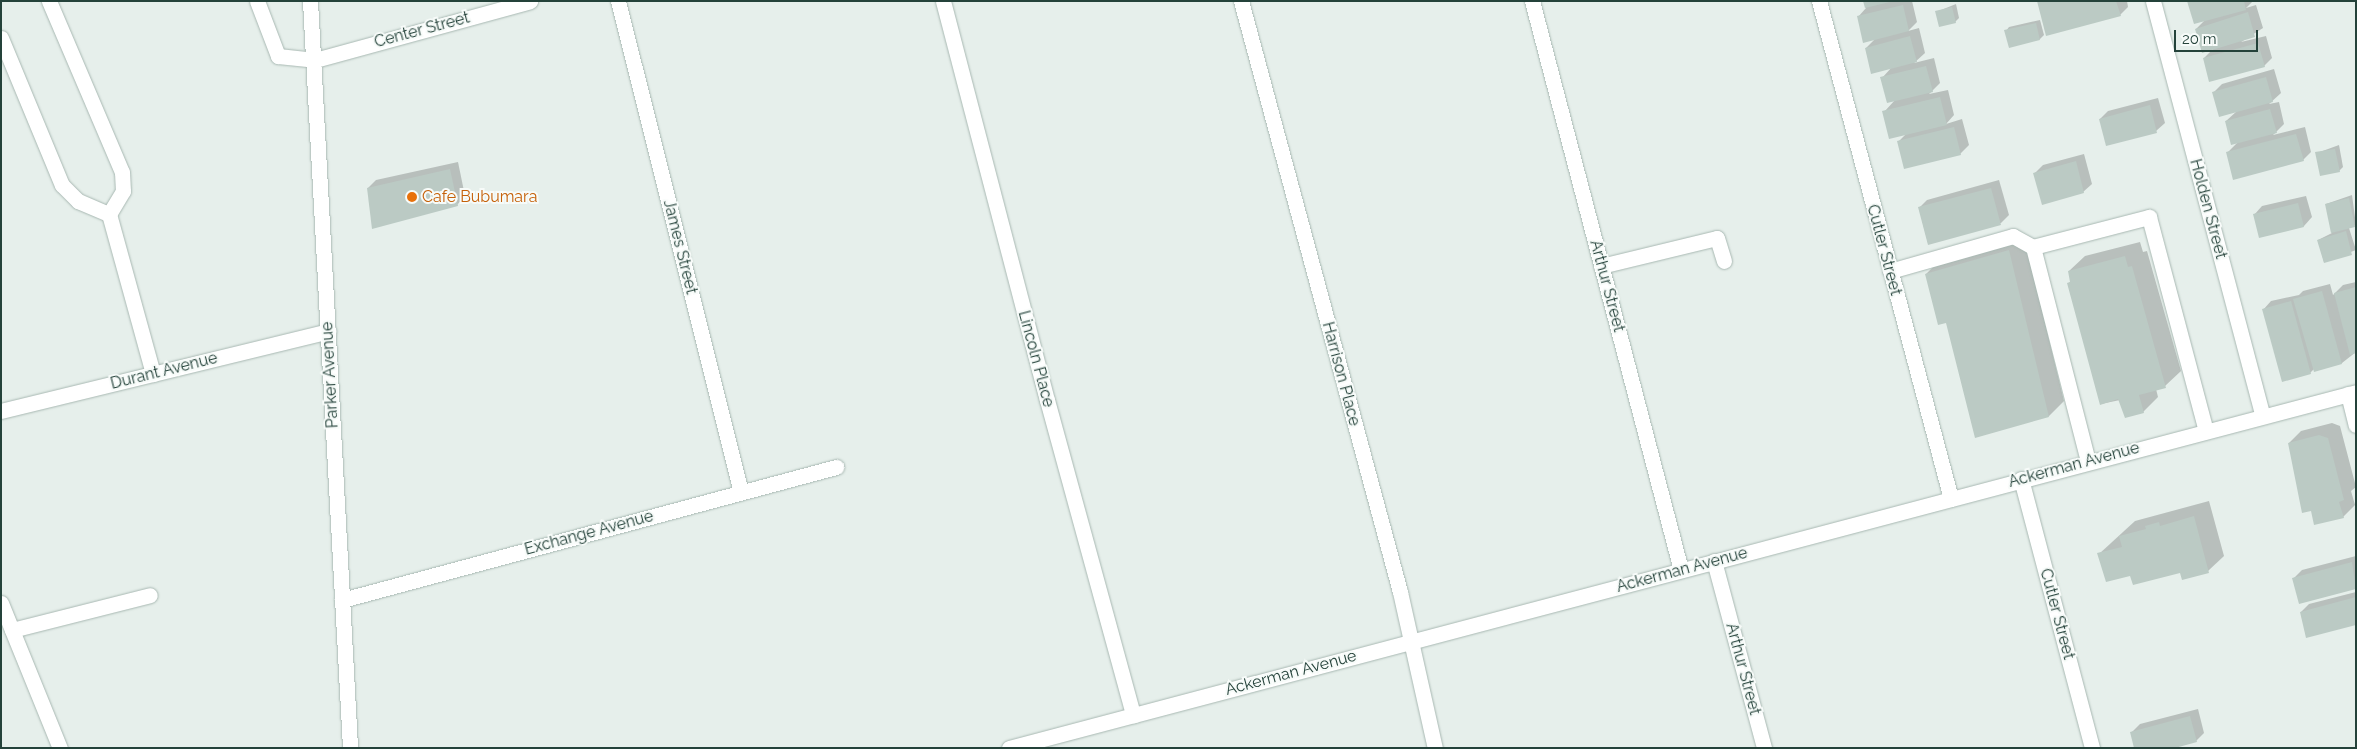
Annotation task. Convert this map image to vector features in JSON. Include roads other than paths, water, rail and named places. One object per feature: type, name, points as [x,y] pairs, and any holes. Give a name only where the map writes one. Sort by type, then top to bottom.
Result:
[{"type":"street","points":[[49,1],[122,172],[123,191],[109,214],[153,374]]},
{"type":"street","points":[[257,1],[278,56],[315,60]]},
{"type":"street","name":"Parker Avenue","points":[[310,1],[315,60],[350,748]]},
{"type":"street","name":"Center Street","points":[[315,60],[530,1]]},
{"type":"street","name":"James Street","points":[[618,1],[741,492]]},
{"type":"street","name":"Lincoln Place","points":[[943,1],[1133,715]]},
{"type":"street","name":"Harrison Place","points":[[1240,1],[1400,592],[1435,748]]},
{"type":"street","name":"Arthur Street","points":[[1532,1],[1681,570]]},
{"type":"street","name":"Cutler Street","points":[[1819,1],[1951,499]]},
{"type":"street","name":"Holden Street","points":[[2153,1],[2263,416]]},
{"type":"street","points":[[1,38],[62,185],[78,201],[109,214]]},
{"type":"street","points":[[1890,271],[2013,236],[2034,248],[2150,217],[2206,431]]},
{"type":"street","points":[[1601,266],[1717,238],[1724,261]]},
{"type":"street","points":[[2034,248],[2088,461]]},
{"type":"street","name":"Durant Avenue","points":[[1,412],[328,331]]},
{"type":"street","points":[[2352,393],[2356,425]]},
{"type":"street","name":"Ackerman Avenue","points":[[1009,748],[1951,499],[2088,461],[2352,393]]},
{"type":"street","name":"Exchange Avenue","points":[[342,600],[836,467]]},
{"type":"street","name":"Cutler Street","points":[[2021,479],[2092,748]]},
{"type":"street","name":"Arthur Street","points":[[1714,562],[1764,748]]},
{"type":"street","points":[[12,630],[150,595]]},
{"type":"street","points":[[1,602],[60,748]]},
{"type":"place","name":"Cafe Bubumara","points":[[412,197]]}]
